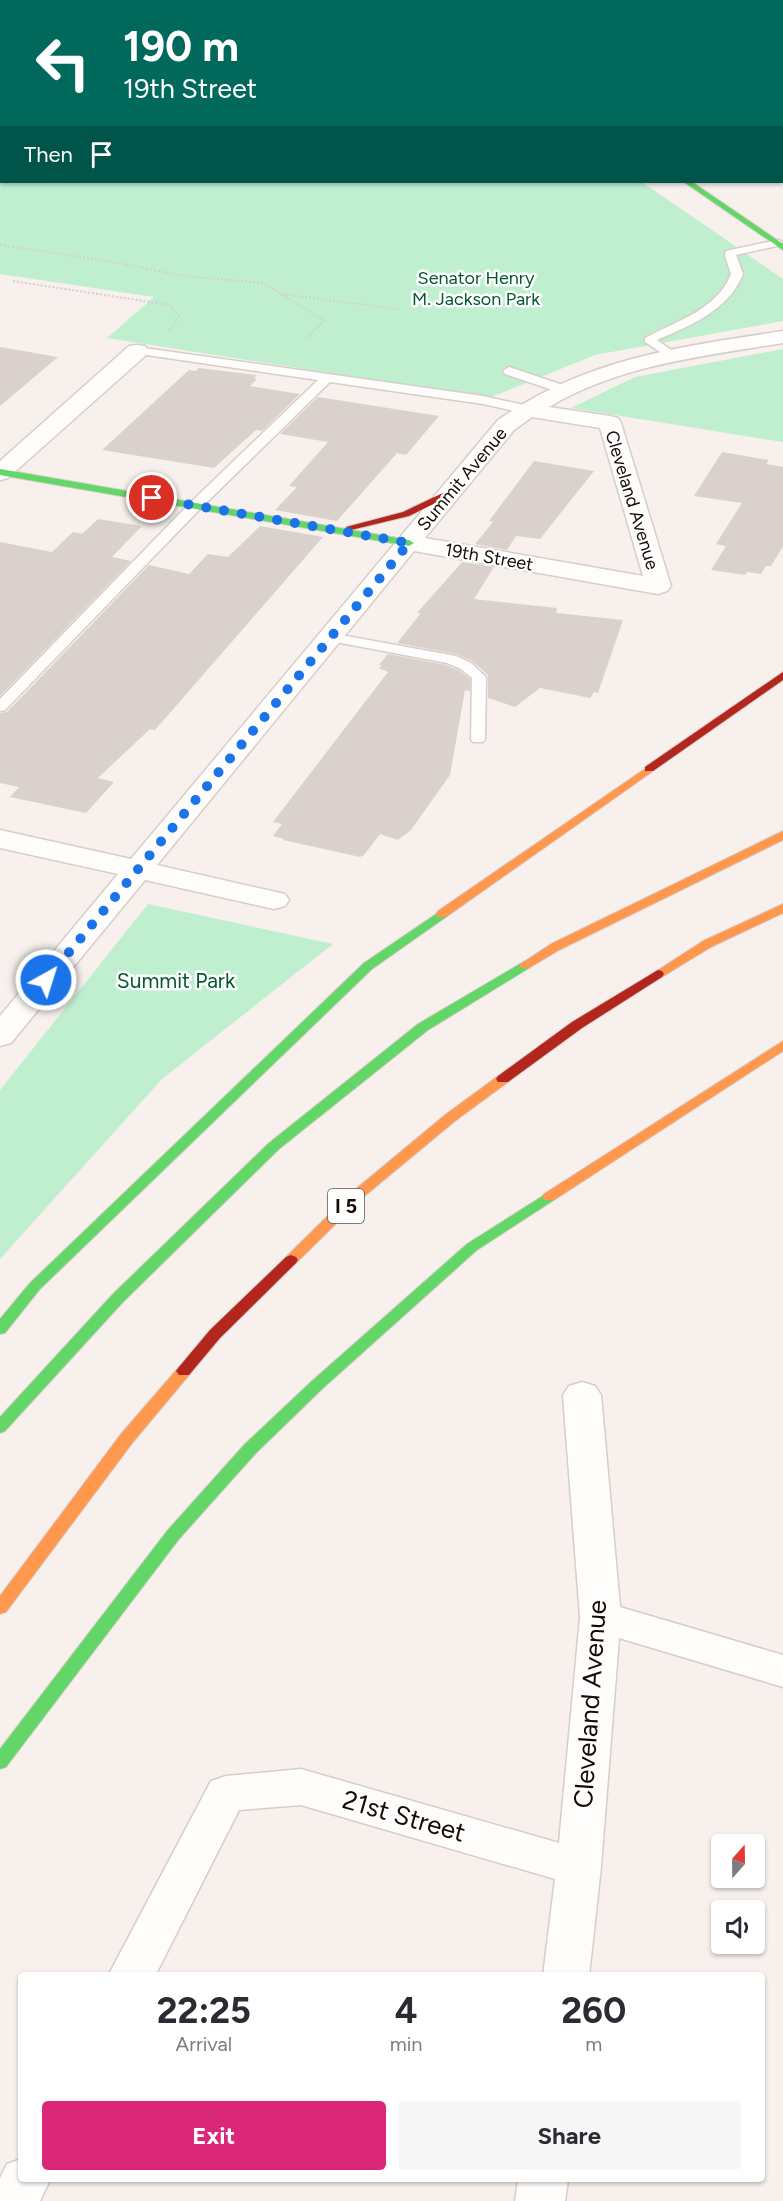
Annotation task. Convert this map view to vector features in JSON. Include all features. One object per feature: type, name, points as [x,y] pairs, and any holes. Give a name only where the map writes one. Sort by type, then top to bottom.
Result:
[{"type":"main road","points":[[689,183],[780,245]]},
{"type":"main road","name":"19th Street","points":[[0,472],[409,543]]},
{"type":"main road","points":[[332,530],[392,519],[451,492]]},
{"type":"main road","points":[[0,1329],[35,1286],[368,966],[783,675]]},
{"type":"main road","points":[[0,1427],[118,1298],[274,1146],[423,1027],[555,947],[783,835]]},
{"type":"main road","name":"I 5","points":[[0,1608],[127,1438],[215,1334],[356,1196],[450,1118],[577,1025],[707,944],[783,908]]},
{"type":"main road","points":[[0,1761],[173,1535],[250,1449],[317,1385],[472,1247],[783,1045]]},
{"type":"street","name":"Summit Avenue","points":[[0,1036],[506,424],[565,390],[626,368],[673,356],[783,337]]},
{"type":"street","points":[[0,472],[137,351]]},
{"type":"street","name":"Cleveland Avenue","points":[[528,410],[610,423],[658,586]]},
{"type":"street","name":"19th Street","points":[[409,543],[658,586]]},
{"type":"street","points":[[0,839],[274,900]]},
{"type":"street","name":"Cleveland Avenue","points":[[566,1972],[579,1867],[600,1617],[582,1395]]},
{"type":"street","points":[[600,1617],[783,1671]]},
{"type":"street","name":"21st Street","points":[[133,1972],[226,1794],[301,1787],[579,1867]]},
{"type":"street","points":[[14,2201],[24,2182]]},
{"type":"street","points":[[540,2201],[543,2182]]},
{"type":"lane","points":[[673,356],[649,340],[685,324],[723,295],[737,273],[730,260],[730,253],[780,245]]},
{"type":"lane","points":[[137,351],[483,400],[528,410]]},
{"type":"lane","points":[[509,371],[565,390]]},
{"type":"lane","points":[[0,707],[195,506],[328,377]]},
{"type":"lane","points":[[330,637],[430,654],[452,659],[466,666],[479,677],[478,739]]},
{"type":"path","points":[[0,245],[113,262],[184,276],[263,283],[324,320],[306,338]]},
{"type":"path","points":[[14,281],[170,305],[179,317]]},
{"type":"path","points":[[281,294],[398,309]]},
{"type":"green space","name":"Senator Henry M. Jackson Park","points":[[0,183],[643,183],[783,279],[783,321],[595,355],[489,398],[107,338],[154,297],[0,274]]},
{"type":"green space","points":[[783,349],[783,442],[571,408],[635,377]]},
{"type":"green space","name":"Summit Park","points":[[148,904],[333,944],[162,1079],[0,1259],[0,1090]]},
{"type":"building","points":[[0,347],[58,357],[0,406]]},
{"type":"building","points":[[199,368],[257,375],[254,378],[257,379],[250,386],[300,394],[262,431],[256,430],[214,468],[102,450],[189,370],[196,371]]},
{"type":"building","points":[[318,397],[439,416],[406,455],[397,453],[337,521],[275,510],[297,487],[289,486],[328,442],[280,434]]},
{"type":"building","points":[[722,452],[769,460],[766,464],[783,467],[783,546],[771,566],[766,566],[761,574],[747,572],[745,575],[711,570],[726,546],[716,544],[742,503],[694,496]]},
{"type":"building","points":[[534,461],[594,471],[540,539],[516,536],[507,550],[475,544],[493,522],[489,521]]},
{"type":"building","points":[[98,519],[142,526],[112,557],[131,561],[0,696],[0,542],[52,552],[73,532],[82,534]]},
{"type":"building","points":[[260,526],[323,537],[155,730],[150,729],[98,778],[114,782],[86,813],[10,797],[19,787],[0,783],[0,713],[7,712],[149,565],[189,574],[208,554],[228,557]]},
{"type":"building","points":[[462,562],[494,567],[474,599],[557,608],[556,613],[623,620],[598,693],[594,692],[590,698],[540,688],[515,707],[488,698],[488,675],[472,661],[456,654],[397,643],[421,613],[417,613]]},
{"type":"building","points":[[388,654],[446,665],[460,671],[470,679],[470,691],[465,690],[450,775],[411,830],[398,840],[380,834],[360,857],[273,836],[282,824],[273,822],[388,672],[379,668],[382,665],[379,665]]},
{"type":"traffic: fast","points":[[689,183],[783,248]]},
{"type":"traffic: fast","points":[[0,472],[409,543]]},
{"type":"traffic: fast","points":[[0,1329],[35,1286],[368,966],[442,914]]},
{"type":"traffic: fast","points":[[0,1427],[118,1298],[274,1146],[423,1027],[525,965]]},
{"type":"traffic: fast","points":[[0,1762],[173,1535],[250,1449],[317,1385],[472,1247],[549,1197]]},
{"type":"traffic: slow","points":[[442,914],[649,769]]},
{"type":"traffic: slow","points":[[525,965],[555,947],[783,835]]},
{"type":"traffic: slow","points":[[658,974],[707,944],[783,908]]},
{"type":"traffic: slow","points":[[549,1197],[783,1045]]},
{"type":"traffic: slow","points":[[291,1260],[356,1196],[450,1118],[503,1079]]},
{"type":"traffic: slow","points":[[0,1608],[127,1438],[184,1371]]},
{"type":"traffic: jam","points":[[351,527],[406,514],[451,492]]},
{"type":"traffic: jam","points":[[649,769],[783,675]]},
{"type":"traffic: jam","points":[[503,1079],[577,1025],[658,974]]},
{"type":"traffic: jam","points":[[184,1371],[215,1334],[291,1260]]},
{"type":"route","points":[[46,980],[409,543],[152,498]]}]
